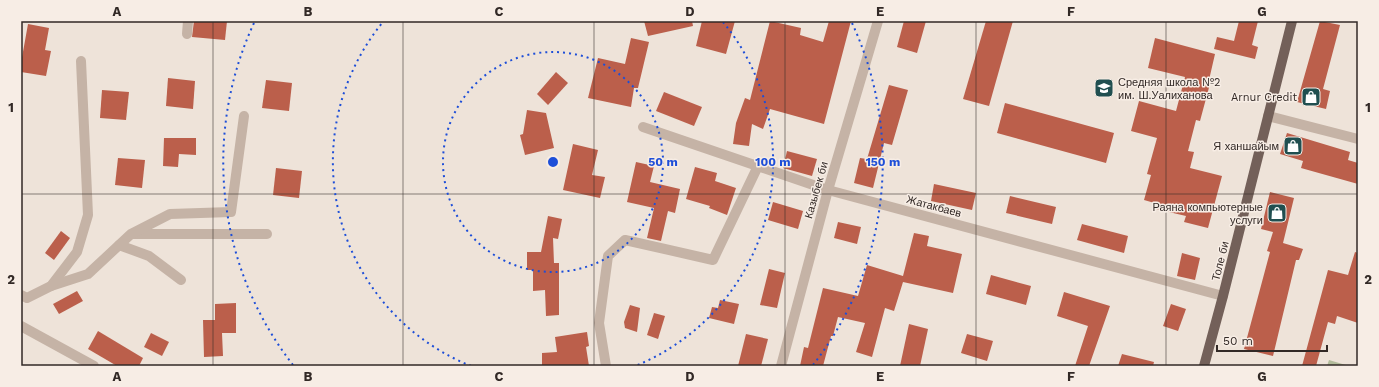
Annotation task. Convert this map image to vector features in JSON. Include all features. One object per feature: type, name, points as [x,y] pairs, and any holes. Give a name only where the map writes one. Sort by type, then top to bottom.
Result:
[{"type":"main road","name":"Толе би","points":[[1204,366],[1292,21]]},
{"type":"street","points":[[188,21],[188,34]]},
{"type":"street","name":"Казыбек би","points":[[781,366],[828,190],[878,21]]},
{"type":"street","points":[[52,286],[77,252],[88,215],[81,61]]},
{"type":"street","points":[[21,296],[27,298],[52,286],[88,274],[132,234],[170,214],[231,212],[244,116]]},
{"type":"street","points":[[1268,116],[1358,139]]},
{"type":"street","name":"Жатакбаев","points":[[643,127],[828,190],[1223,296]]},
{"type":"street","points":[[606,366],[599,323],[608,256],[625,240],[713,260],[758,166]]},
{"type":"street","points":[[132,234],[268,234]]},
{"type":"street","points":[[119,245],[150,256],[181,280]]},
{"type":"street","points":[[21,326],[94,366]]},
{"type":"green space","points":[[1329,360],[1349,366],[1327,366]]},
{"type":"building","points":[[194,21],[227,21],[225,40],[192,37]]},
{"type":"building","points":[[644,21],[692,21],[693,26],[648,36]]},
{"type":"building","points":[[702,21],[735,21],[726,54],[696,46]]},
{"type":"building","points":[[770,21],[801,28],[800,35],[823,42],[829,21],[851,21],[824,124],[770,109],[763,129],[752,124],[749,146],[733,144],[736,123],[745,98],[750,100]]},
{"type":"building","points":[[904,21],[926,21],[917,53],[897,47]]},
{"type":"building","points":[[986,21],[1013,21],[989,106],[963,99]]},
{"type":"building","points":[[1239,21],[1258,21],[1252,45],[1258,47],[1255,59],[1214,49],[1217,37],[1234,41]]},
{"type":"building","points":[[1320,21],[1340,25],[1323,89],[1330,91],[1326,109],[1297,102]]},
{"type":"building","points":[[28,24],[49,28],[45,50],[51,51],[46,76],[21,72],[21,63]]},
{"type":"building","points":[[631,38],[649,42],[638,88],[634,88],[631,107],[588,98],[598,58],[625,64]]},
{"type":"building","points":[[1155,38],[1215,54],[1209,80],[1211,80],[1200,121],[1196,120],[1188,151],[1194,152],[1190,168],[1222,176],[1208,228],[1184,222],[1186,216],[1156,209],[1158,204],[1144,200],[1151,175],[1147,174],[1157,138],[1131,131],[1139,101],[1176,111],[1185,77],[1148,68]]},
{"type":"building","points":[[556,72],[568,83],[548,105],[537,94]]},
{"type":"building","points":[[168,78],[195,81],[193,109],[166,106]]},
{"type":"building","points":[[266,80],[292,83],[289,111],[262,108]]},
{"type":"building","points":[[889,85],[908,90],[892,145],[884,143],[873,188],[854,183],[860,158],[867,159]]},
{"type":"building","points":[[102,90],[129,92],[126,120],[100,118]]},
{"type":"building","points":[[664,92],[702,107],[694,126],[656,111]]},
{"type":"building","points":[[1005,103],[1114,133],[1106,163],[997,133]]},
{"type":"building","points":[[527,110],[546,113],[554,148],[525,155],[520,135],[523,134]]},
{"type":"building","points":[[1287,133],[1350,152],[1348,160],[1358,163],[1358,184],[1301,168],[1303,161],[1280,154]]},
{"type":"building","points":[[164,138],[196,138],[196,155],[179,154],[178,167],[163,166]]},
{"type":"building","points":[[573,144],[598,150],[592,175],[605,177],[600,198],[563,190]]},
{"type":"building","points":[[787,151],[817,159],[812,176],[783,168]]},
{"type":"building","points":[[118,158],[145,160],[142,188],[115,185]]},
{"type":"building","points":[[636,162],[654,166],[650,182],[680,189],[675,213],[668,211],[661,241],[647,238],[654,208],[627,202]]},
{"type":"building","points":[[695,167],[717,173],[715,181],[736,188],[727,215],[709,208],[710,206],[686,199]]},
{"type":"building","points":[[276,168],[302,171],[299,198],[273,195]]},
{"type":"building","points":[[934,184],[976,193],[972,210],[931,201]]},
{"type":"building","points":[[1270,192],[1294,198],[1283,243],[1303,249],[1299,260],[1296,260],[1273,356],[1244,349],[1270,252],[1267,251],[1273,232],[1261,229]]},
{"type":"building","points":[[1010,196],[1056,207],[1052,224],[1006,213]]},
{"type":"building","points":[[773,202],[803,211],[798,229],[768,220]]},
{"type":"building","points":[[548,216],[562,219],[558,239],[553,238],[554,263],[559,263],[559,315],[546,316],[545,290],[533,291],[533,270],[527,270],[527,252],[541,252]]},
{"type":"building","points":[[838,222],[861,227],[857,244],[834,238]]},
{"type":"building","points":[[1082,224],[1128,236],[1124,253],[1077,240]]},
{"type":"building","points":[[61,231],[70,238],[54,260],[45,253]]},
{"type":"building","points":[[914,233],[929,236],[927,246],[962,254],[953,293],[903,282],[894,311],[885,308],[872,357],[856,352],[865,323],[838,317],[823,366],[800,366],[804,347],[808,348],[823,288],[858,296],[867,265],[903,276]]},
{"type":"building","points":[[1355,252],[1358,253],[1358,323],[1337,316],[1335,324],[1328,322],[1316,366],[1302,366],[1328,270],[1348,275]]},
{"type":"building","points":[[1182,253],[1200,258],[1195,280],[1177,276]]},
{"type":"building","points":[[769,269],[785,273],[777,308],[760,305]]},
{"type":"building","points":[[991,275],[1031,286],[1026,305],[986,294]]},
{"type":"building","points":[[77,291],[83,301],[59,314],[53,304]]},
{"type":"building","points":[[1064,292],[1110,306],[1089,366],[1075,366],[1088,326],[1057,316]]},
{"type":"building","points":[[720,300],[739,304],[734,324],[709,318],[712,307],[718,308]]},
{"type":"building","points":[[236,303],[236,333],[222,333],[223,356],[204,357],[203,320],[215,320],[215,304]]},
{"type":"building","points":[[1171,304],[1186,309],[1178,331],[1163,326]]},
{"type":"building","points":[[630,305],[640,308],[637,332],[625,328],[624,322]]},
{"type":"building","points":[[654,313],[665,316],[658,339],[647,335]]},
{"type":"building","points":[[909,324],[928,329],[920,366],[900,366]]},
{"type":"building","points":[[98,331],[143,358],[139,366],[117,366],[88,349]]},
{"type":"building","points":[[587,332],[589,346],[586,347],[589,366],[542,366],[542,353],[557,352],[555,337]]},
{"type":"building","points":[[151,333],[169,342],[162,356],[144,347]]},
{"type":"building","points":[[746,334],[768,339],[761,366],[738,366]]},
{"type":"building","points":[[967,334],[993,341],[987,361],[961,353]]},
{"type":"building","points":[[1122,354],[1154,362],[1153,366],[1118,366]]},
{"type":"place","name":"Средняя школа №2 им. Ш.Уалиханова","points":[[1104,88]]},
{"type":"place","name":"Arnur Credit","points":[[1311,97]]},
{"type":"place","name":"Я ханшайым","points":[[1293,146]]},
{"type":"place","name":"Раяна компьютерные услуги","points":[[1277,213]]}]
